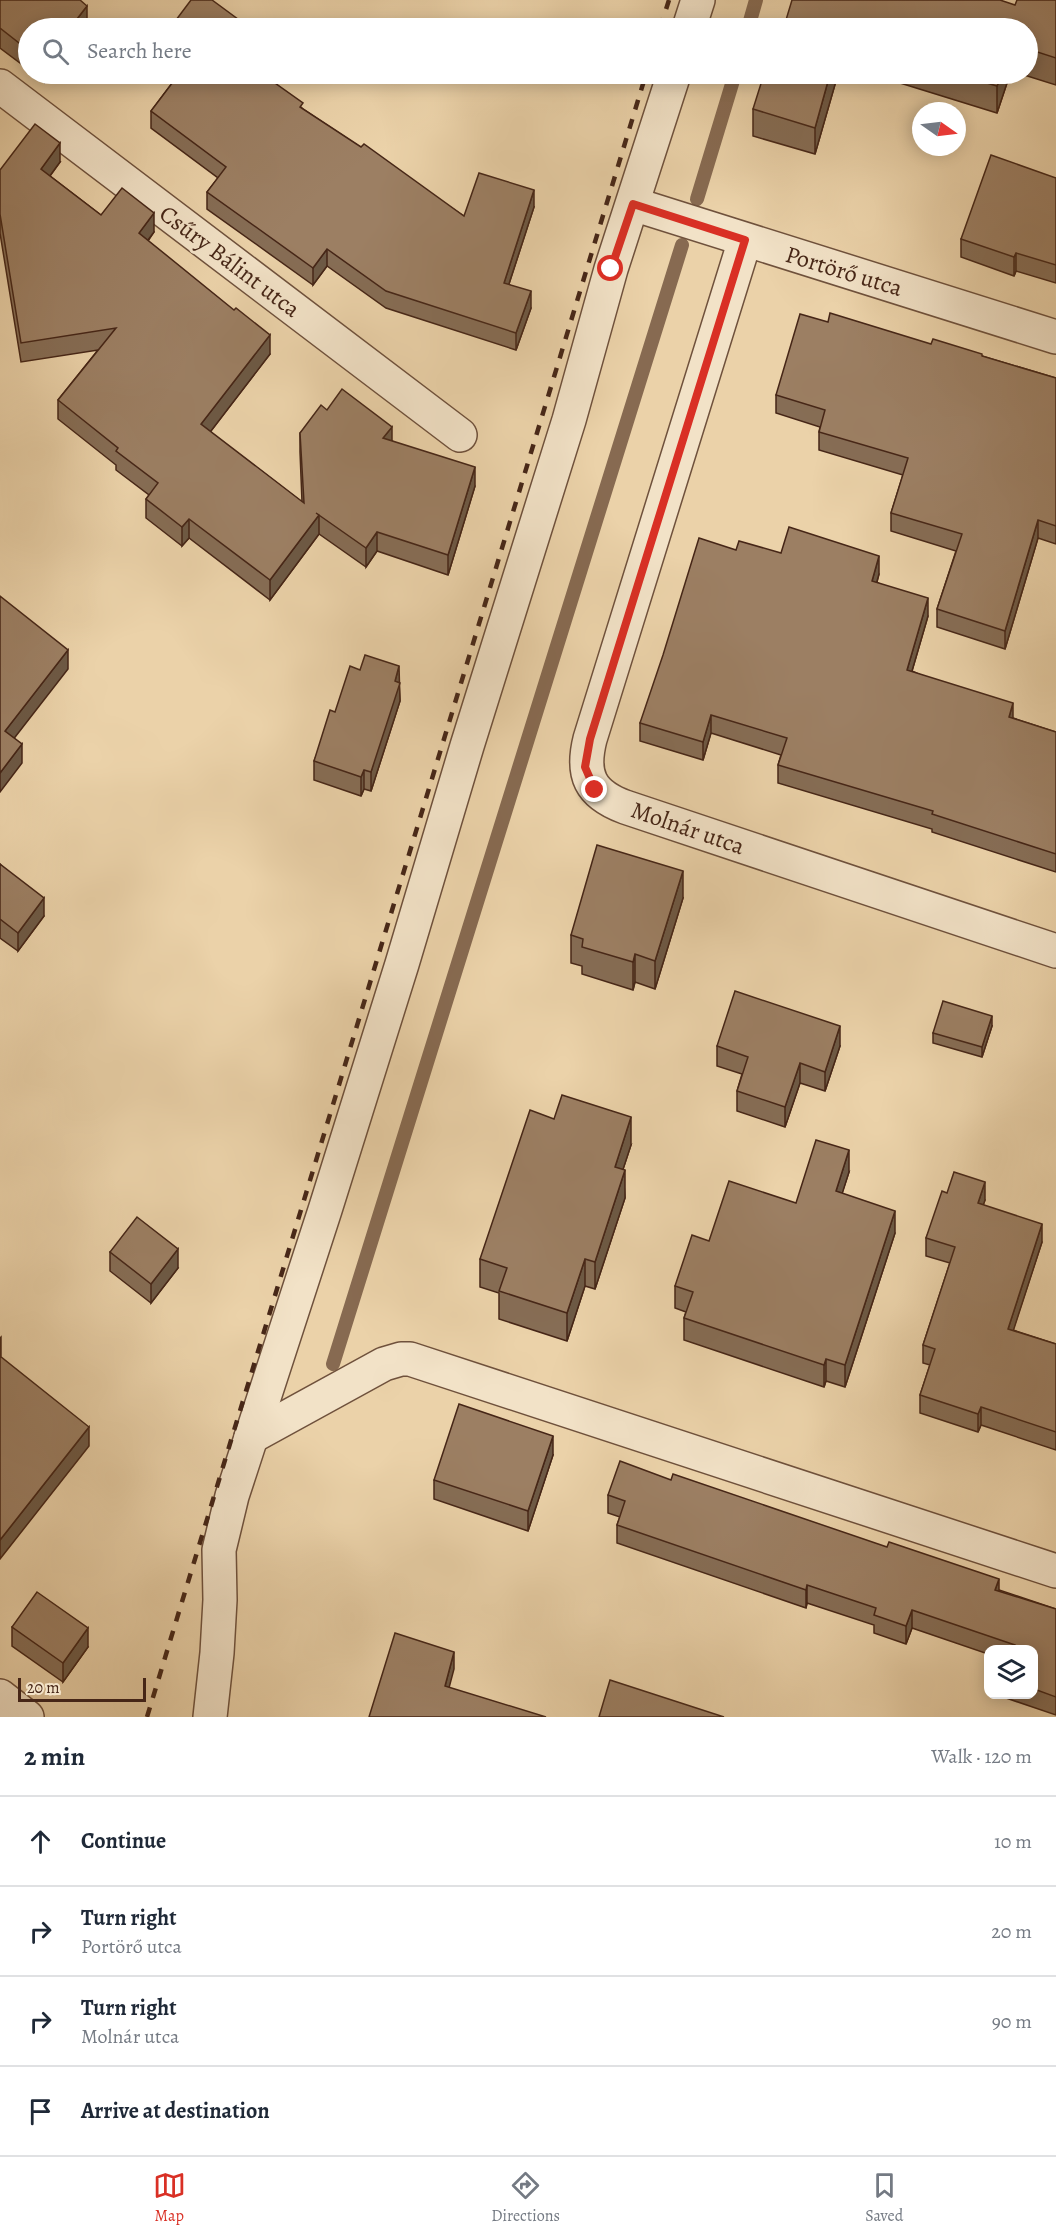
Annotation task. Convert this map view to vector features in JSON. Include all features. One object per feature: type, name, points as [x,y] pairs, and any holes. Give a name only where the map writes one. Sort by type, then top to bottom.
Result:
[{"type":"street","points":[[692,18],[698,0]]},
{"type":"street","points":[[210,1717],[219,1621],[219,1550],[232,1496],[402,964],[467,746],[569,420],[611,269],[671,84]]},
{"type":"street","name":"Csűry Bálint utca","points":[[0,86],[460,435]]},
{"type":"street","name":"Portörő utca","points":[[633,204],[1056,337]]},
{"type":"street","name":"Molnár utca","points":[[745,240],[590,739],[585,767],[589,779],[595,790],[603,797],[625,807],[1056,951]]},
{"type":"street","points":[[251,1437],[384,1364],[400,1359],[410,1359],[1056,1571]]},
{"type":"street","points":[[0,1696],[27,1717]]},
{"type":"building","points":[[0,0],[80,0],[87,6],[78,18],[18,18],[18,42],[0,28]]},
{"type":"building","points":[[191,0],[212,0],[236,18],[178,18]]},
{"type":"building","points":[[792,0],[1000,0],[1015,5],[1017,0],[1056,0],[1056,58],[1038,52],[1038,18],[787,18]]},
{"type":"building","points":[[171,84],[276,84],[303,103],[300,107],[361,147],[364,144],[464,216],[479,173],[534,190],[504,283],[531,291],[516,333],[386,291],[327,249],[313,268],[207,192],[226,167],[151,111]]},
{"type":"building","points":[[761,84],[827,84],[815,128],[753,109]]},
{"type":"building","points":[[35,124],[60,143],[41,169],[101,215],[122,188],[154,213],[139,233],[234,310],[236,308],[270,335],[201,424],[304,503],[300,433],[321,405],[327,410],[342,389],[392,427],[383,438],[475,467],[448,555],[377,532],[366,548],[319,515],[270,580],[189,519],[182,527],[146,499],[158,483],[116,451],[118,448],[58,400],[116,328],[21,343],[0,214],[0,170]]},
{"type":"building","points":[[991,155],[1056,178],[1056,265],[1016,253],[1014,257],[961,239]]},
{"type":"building","points":[[830,313],[931,344],[933,339],[1056,378],[1056,526],[1038,520],[1005,631],[937,609],[962,534],[891,513],[908,458],[819,432],[825,410],[776,395],[800,314],[828,322]]},
{"type":"building","points":[[789,527],[879,556],[872,581],[928,598],[907,670],[1013,703],[1009,717],[1056,732],[1056,854],[932,814],[933,811],[778,765],[787,738],[711,715],[703,742],[640,723],[699,538],[736,550],[739,541],[781,553]]},
{"type":"building","points":[[0,596],[68,650],[5,731],[22,744],[0,773]]},
{"type":"building","points":[[365,655],[399,666],[395,681],[400,683],[371,772],[364,770],[361,777],[314,761],[330,710],[335,712],[350,666],[360,670]]},
{"type":"building","points":[[597,845],[683,871],[655,961],[635,954],[633,962],[582,947],[583,939],[571,935]]},
{"type":"building","points":[[0,864],[44,898],[18,933],[0,919]]},
{"type":"building","points":[[735,991],[840,1026],[825,1072],[800,1063],[785,1107],[737,1091],[748,1057],[717,1046]]},
{"type":"building","points":[[943,1001],[992,1016],[982,1047],[933,1033]]},
{"type":"building","points":[[562,1095],[631,1117],[615,1167],[625,1170],[595,1262],[585,1259],[567,1313],[499,1291],[507,1268],[480,1259],[530,1110],[554,1119]]},
{"type":"building","points":[[816,1140],[849,1150],[836,1191],[895,1211],[845,1365],[826,1359],[824,1365],[684,1318],[693,1292],[675,1286],[692,1235],[709,1241],[729,1181],[796,1203]]},
{"type":"building","points":[[954,1172],[985,1182],[978,1203],[1042,1224],[1008,1329],[1056,1344],[1056,1432],[981,1407],[978,1414],[920,1395],[935,1349],[923,1345],[955,1247],[926,1238],[942,1191],[947,1193]]},
{"type":"building","points":[[137,1217],[178,1249],[151,1284],[110,1252]]},
{"type":"building","points":[[0,1356],[89,1427],[0,1540]]},
{"type":"building","points":[[459,1404],[553,1436],[528,1511],[434,1480]]},
{"type":"building","points":[[620,1461],[671,1480],[673,1474],[887,1547],[889,1542],[999,1579],[995,1590],[1056,1609],[1056,1697],[1038,1690],[1038,1645],[1015,1645],[912,1610],[906,1626],[874,1615],[876,1608],[807,1585],[806,1590],[617,1525],[625,1501],[608,1495]]},
{"type":"building","points":[[37,1592],[88,1628],[63,1663],[12,1627]]},
{"type":"building","points":[[395,1633],[454,1652],[445,1686],[546,1717],[369,1717]]},
{"type":"building","points":[[610,1680],[724,1717],[599,1717]]},
{"type":"waterway","points":[[751,18],[756,0]]},
{"type":"waterway","points":[[697,199],[732,84]]},
{"type":"waterway","points":[[333,1364],[682,245]]},
{"type":"railway","points":[[663,18],[669,0]]},
{"type":"railway","points":[[147,1717],[643,84]]},
{"type":"route","points":[[595,790],[585,767],[586,753],[745,240],[633,204],[611,269]]}]
